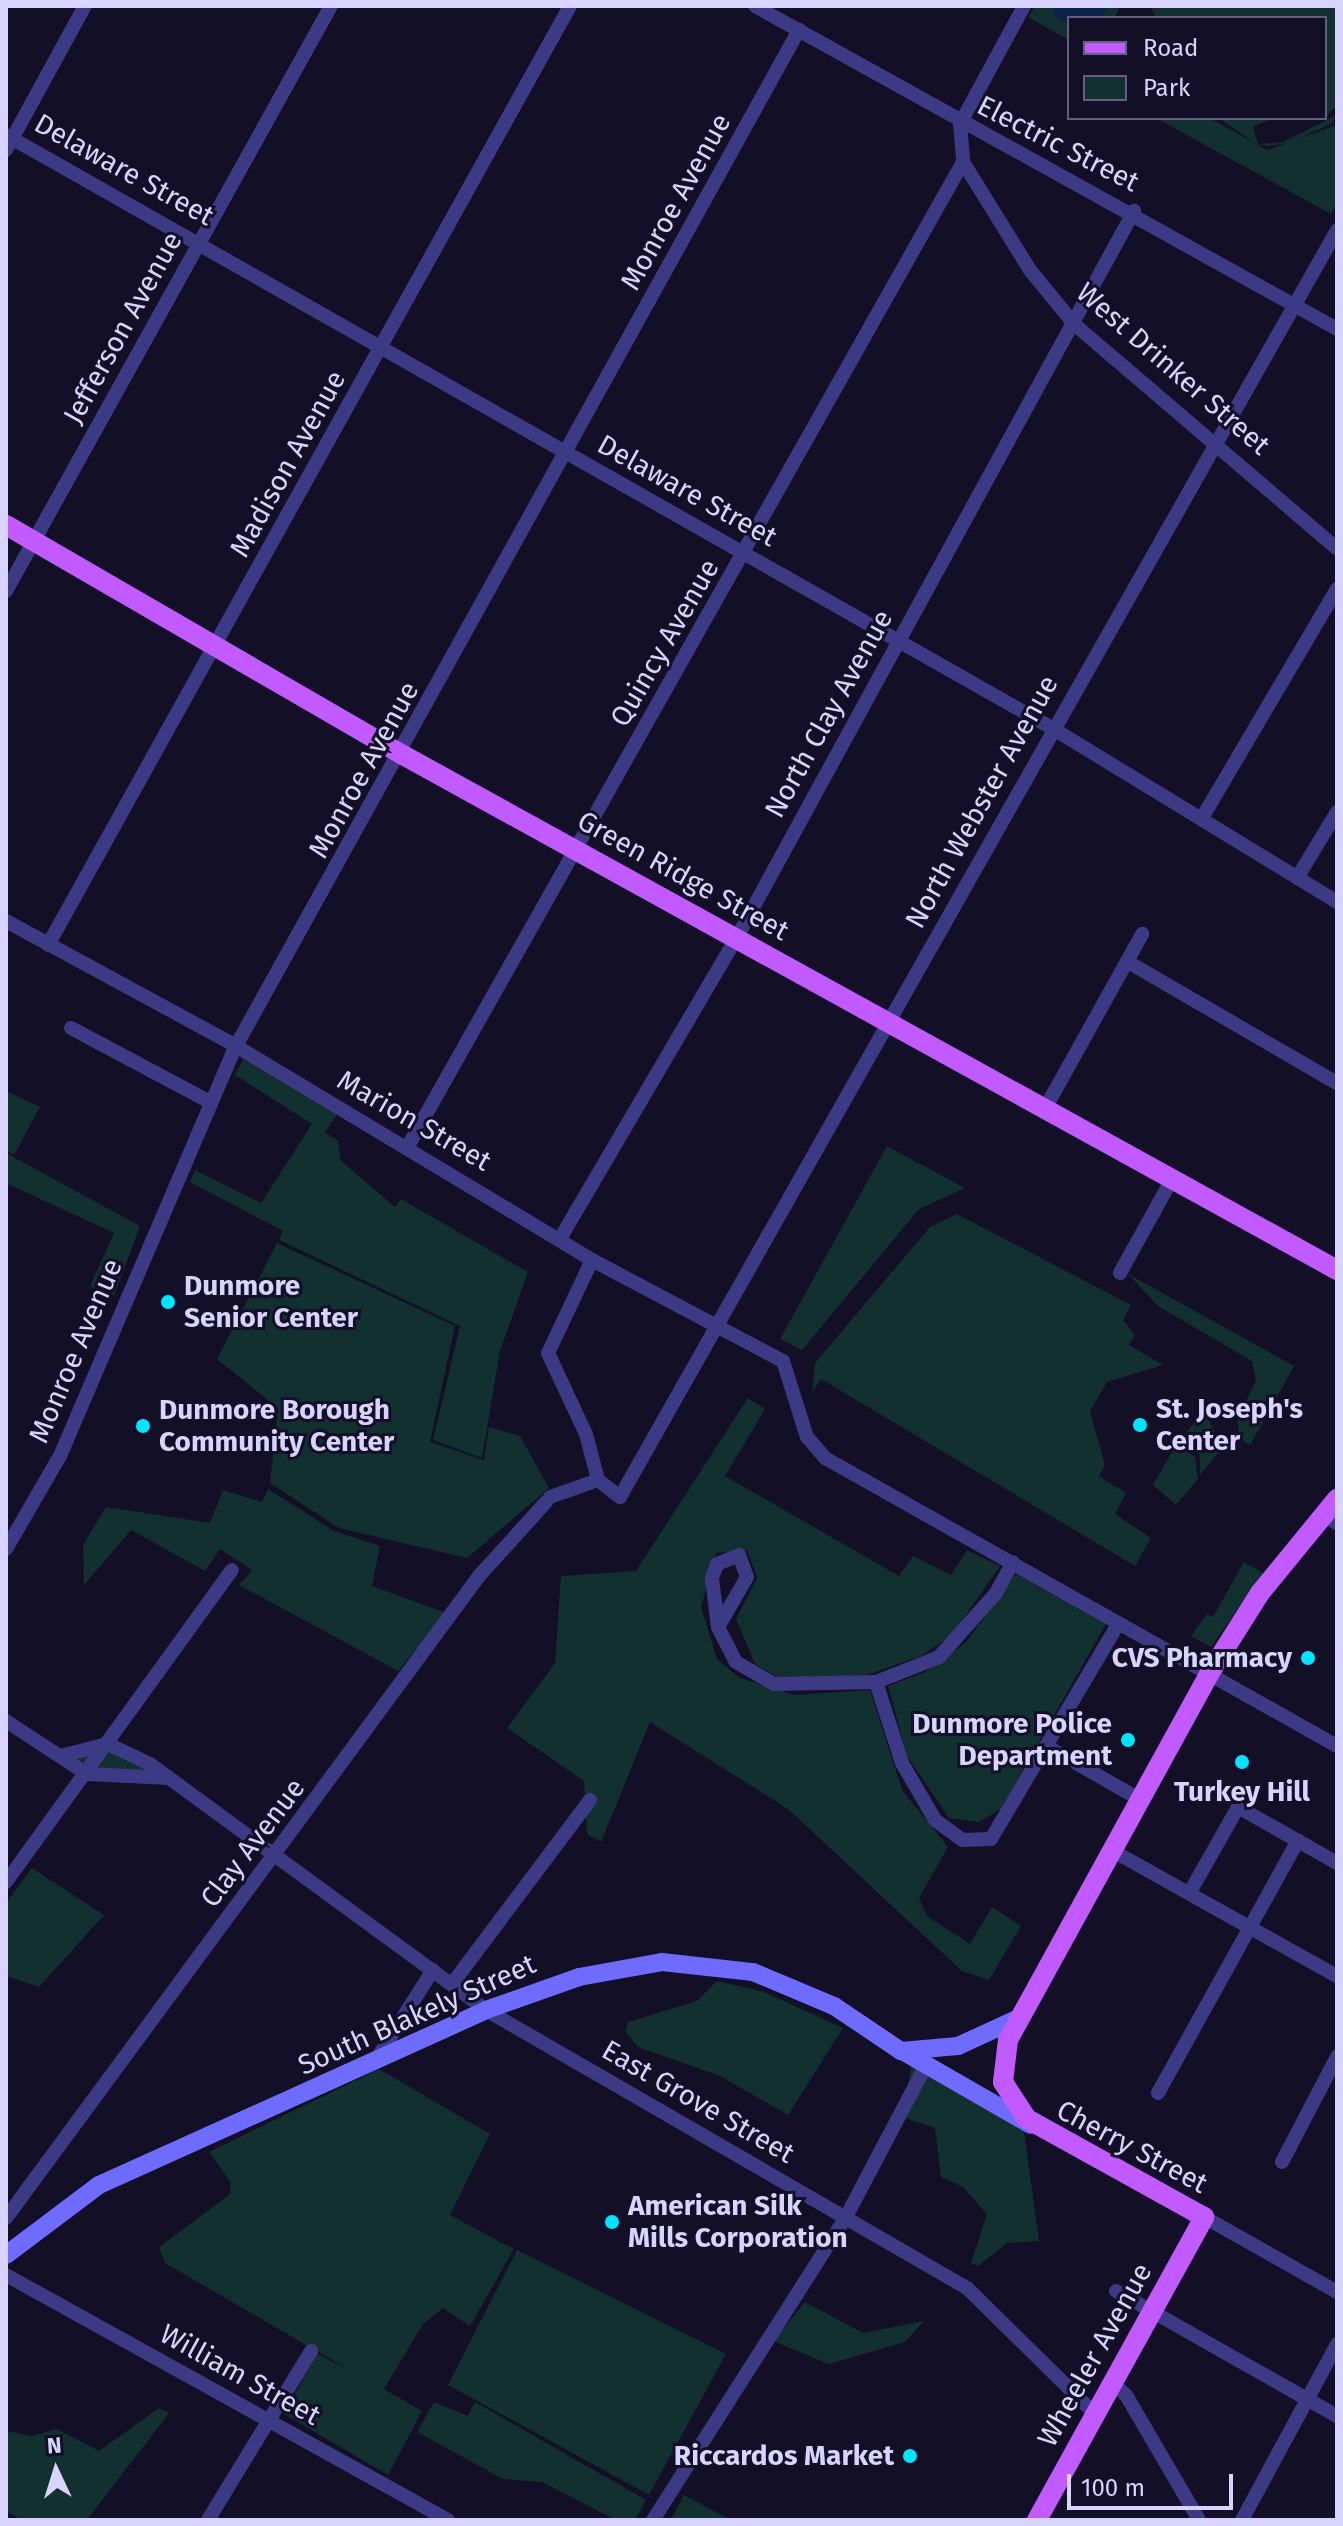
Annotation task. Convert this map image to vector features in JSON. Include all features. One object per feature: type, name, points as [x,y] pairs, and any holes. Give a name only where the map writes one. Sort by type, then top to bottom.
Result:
[{"type":"main road","name":"Green Ridge Street","points":[[6,525],[403,755],[736,939],[891,1019],[1047,1105],[1172,1179],[1337,1270]]},
{"type":"main road","points":[[1038,2129],[1013,2103],[1002,2073],[1021,2017],[1209,1674],[1329,1519],[1337,1499]]},
{"type":"main road","name":"South Blakely Street","points":[[6,2255],[99,2185],[374,2064],[486,2010],[579,1977],[662,1962],[753,1972],[834,2006],[901,2051]]},
{"type":"main road","points":[[901,2051],[958,2046],[1021,2017]]},
{"type":"main road","name":"Cherry Street","points":[[901,2051],[1038,2129],[1204,2217]]},
{"type":"main road","name":"Wheeler Avenue","points":[[1037,2520],[1204,2217]]},
{"type":"street","points":[[8,141],[85,6]]},
{"type":"street","name":"Jefferson Avenue","points":[[6,591],[331,6]]},
{"type":"street","name":"Madison Avenue","points":[[48,945],[570,6]]},
{"type":"street","name":"Electric Street","points":[[755,6],[960,124],[1134,211],[1337,329]]},
{"type":"street","points":[[960,124],[1024,6]]},
{"type":"street","name":"Monroe Avenue","points":[[6,1549],[60,1456],[236,1046],[403,755],[799,30]]},
{"type":"street","name":"West Drinker Street","points":[[960,124],[963,162],[1030,270],[1074,324],[1215,440],[1337,549]]},
{"type":"street","name":"Delaware Street","points":[[8,141],[201,242],[1052,728],[1337,902]]},
{"type":"street","name":"Quincy Avenue","points":[[407,1148],[746,554],[963,162]]},
{"type":"street","name":"North Clay Avenue","points":[[561,1237],[736,939],[1134,211]]},
{"type":"street","name":"North Webster Avenue","points":[[598,1480],[614,1496],[624,1493],[1052,728],[1337,230]]},
{"type":"street","points":[[1202,818],[1337,589]]},
{"type":"street","points":[[1297,878],[1337,812]]},
{"type":"street","name":"Marion Street","points":[[6,921],[236,1046],[561,1237],[592,1260],[719,1326],[792,1370],[815,1449],[1013,1562]]},
{"type":"street","points":[[1047,1105],[1142,934]]},
{"type":"street","points":[[1128,962],[1337,1083]]},
{"type":"street","points":[[71,1028],[210,1102]]},
{"type":"street","points":[[1120,1273],[1172,1179]]},
{"type":"street","points":[[592,1260],[548,1353],[586,1434],[598,1480]]},
{"type":"street","name":"Clay Avenue","points":[[6,2218],[479,1576],[548,1500],[598,1480]]},
{"type":"street","points":[[718,1627],[736,1662],[774,1684],[876,1682],[939,1657],[996,1593],[1013,1562],[1337,1746]]},
{"type":"street","points":[[6,1882],[232,1570]]},
{"type":"street","points":[[876,1682],[902,1763],[935,1820],[963,1840],[991,1839],[1118,1624]]},
{"type":"street","points":[[6,1721],[87,1774],[169,1778]]},
{"type":"street","points":[[60,1756],[108,1744]]},
{"type":"street","name":"East Grove Street","points":[[108,1744],[169,1778],[486,2010],[847,2215],[967,2288],[1095,2414]]},
{"type":"street","points":[[1046,1746],[1141,1800]]},
{"type":"street","points":[[452,1984],[590,1800]]},
{"type":"street","points":[[1190,1892],[1238,1807],[1337,1863]]},
{"type":"street","points":[[1158,2093],[1253,1927],[1298,1840]]},
{"type":"street","points":[[1113,1851],[1337,1976]]},
{"type":"street","points":[[374,2064],[433,1970]]},
{"type":"street","points":[[1282,2162],[1337,2057]]},
{"type":"street","points":[[653,2520],[847,2215],[926,2065]]},
{"type":"street","name":"Cherry Street","points":[[1204,2217],[1337,2292]]},
{"type":"street","name":"William Street","points":[[6,2275],[269,2421],[432,2516],[448,2520]]},
{"type":"street","points":[[1116,2291],[1337,2416]]},
{"type":"street","points":[[1242,2520],[1337,2344]]},
{"type":"street","points":[[208,2520],[311,2351]]},
{"type":"street","points":[[1112,2383],[1126,2395],[1199,2520]]},
{"type":"green space","points":[[1035,6],[1121,6],[1115,16],[1067,16],[1067,39],[1028,17]]},
{"type":"green space","points":[[1150,6],[1337,6],[1337,106],[1327,115],[1327,16],[1155,16]]},
{"type":"green space","points":[[1337,115],[1331,124],[1289,143],[1268,146],[1256,144],[1222,120],[1270,120],[1253,126],[1258,144],[1283,142]]},
{"type":"green space","points":[[1160,120],[1213,120],[1267,150],[1337,125],[1337,203],[1331,214]]},
{"type":"green space","points":[[245,1056],[338,1113],[325,1132],[338,1141],[341,1161],[395,1207],[401,1199],[528,1272],[500,1351],[482,1458],[433,1440],[460,1326],[279,1240],[283,1231],[190,1182],[195,1170],[261,1203],[312,1124],[235,1075]]},
{"type":"green space","points":[[6,1091],[40,1107],[14,1155],[6,1151]]},
{"type":"green space","points":[[887,1146],[965,1188],[919,1209],[802,1350],[780,1339]]},
{"type":"green space","points":[[6,1153],[140,1226],[114,1296],[90,1286],[114,1233],[6,1183]]},
{"type":"green space","points":[[957,1214],[1131,1305],[1123,1320],[1135,1335],[1129,1345],[1163,1365],[1107,1382],[1090,1411],[1105,1465],[1099,1476],[1126,1493],[1115,1514],[1151,1538],[1135,1566],[821,1379],[812,1392],[815,1363],[930,1227]]},
{"type":"green space","points":[[277,1243],[455,1326],[430,1442],[484,1460],[489,1427],[520,1436],[549,1488],[467,1558],[339,1528],[270,1483],[278,1408],[217,1359]]},
{"type":"green space","points":[[1128,1274],[1294,1366],[1250,1445],[1240,1439],[1237,1419],[1256,1381],[1252,1361],[1158,1306]]},
{"type":"green space","points":[[748,1398],[765,1409],[725,1476],[899,1576],[913,1556],[951,1575],[967,1550],[1000,1566],[952,1635],[921,1656],[867,1675],[779,1678],[755,1664],[736,1619],[757,1578],[747,1550],[716,1553],[701,1607],[717,1659],[740,1678],[794,1695],[870,1690],[902,1790],[948,1847],[919,1898],[927,1916],[970,1944],[992,1907],[1021,1926],[989,1980],[962,1971],[788,1809],[650,1722],[601,1842],[587,1834],[584,1781],[507,1728],[555,1663],[561,1576],[636,1571]]},
{"type":"green space","points":[[1204,1411],[1223,1447],[1200,1475],[1200,1456],[1190,1442],[1178,1442]]},
{"type":"green space","points":[[1176,1445],[1195,1457],[1198,1479],[1176,1505],[1153,1485]]},
{"type":"green space","points":[[268,1489],[334,1531],[380,1546],[372,1586],[446,1613],[398,1671],[239,1585],[252,1570],[220,1549],[205,1571],[131,1530],[84,1585],[83,1545],[106,1507],[210,1523],[223,1490],[262,1502]]},
{"type":"green space","points":[[1244,1562],[1263,1573],[1211,1647],[1191,1636],[1207,1614],[1213,1617]]},
{"type":"green space","points":[[1016,1574],[1106,1624],[1001,1809],[979,1822],[949,1818],[907,1756],[888,1686],[925,1672],[966,1642]]},
{"type":"green space","points":[[108,1744],[169,1778],[87,1774],[60,1756]]},
{"type":"green space","points":[[32,1868],[104,1915],[39,1987],[6,1976],[6,1903]]},
{"type":"green space","points":[[717,1981],[764,1992],[843,2028],[788,2115],[720,2076],[638,2047],[626,2032],[628,2022],[697,2001]]},
{"type":"green space","points":[[912,2064],[1024,2131],[1039,2241],[1007,2243],[978,2266],[971,2263],[987,2214],[963,2187],[941,2177],[935,2128],[901,2117]]},
{"type":"green space","points":[[379,2069],[490,2134],[450,2215],[514,2249],[470,2326],[443,2308],[423,2324],[384,2389],[422,2411],[388,2475],[284,2414],[317,2354],[351,2371],[165,2263],[159,2247],[229,2195],[231,2183],[209,2152]]},
{"type":"green space","points":[[517,2250],[726,2354],[649,2495],[448,2385]]},
{"type":"green space","points":[[805,2302],[863,2333],[924,2321],[905,2342],[829,2364],[773,2341]]},
{"type":"green space","points":[[434,2402],[468,2416],[475,2402],[646,2500],[635,2520],[616,2520],[542,2482],[503,2479],[417,2432]]},
{"type":"green space","points":[[159,2408],[169,2413],[87,2520],[22,2520],[6,2511],[7,2431],[32,2436],[57,2429],[99,2451]]},
{"type":"green space","points":[[684,2495],[729,2519],[671,2520]]},
{"type":"water","points":[[1056,6],[1109,6],[1102,16],[1067,16],[1067,24],[1052,15]]},
{"type":"place","name":"Dunmore Senior Center","points":[[168,1302]]},
{"type":"place","name":"St. Joseph's Center","points":[[1140,1425]]},
{"type":"place","name":"Dunmore Borough Community Center","points":[[143,1426]]},
{"type":"place","name":"CVS Pharmacy","points":[[1308,1658]]},
{"type":"place","name":"Dunmore Police Department","points":[[1128,1740]]},
{"type":"place","name":"Turkey Hill","points":[[1242,1762]]},
{"type":"place","name":"American Silk Mills Corporation","points":[[612,2222]]},
{"type":"place","name":"Riccardos Market","points":[[910,2456]]}]
